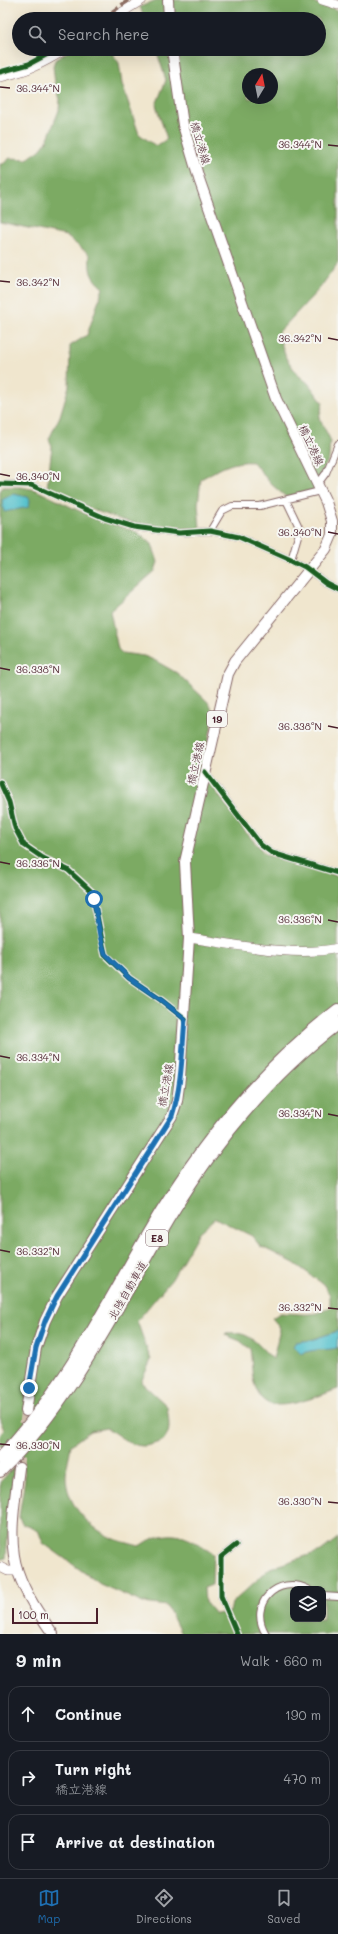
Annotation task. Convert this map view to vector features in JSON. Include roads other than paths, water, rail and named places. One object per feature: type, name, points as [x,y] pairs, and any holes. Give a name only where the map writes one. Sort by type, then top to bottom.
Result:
[{"type":"highway","name":"北陸自動車道","points":[[0,1458],[37,1415],[72,1364],[148,1234],[206,1144],[226,1119],[273,1068],[338,1010]]},
{"type":"highway","name":"北陸自動車道","points":[[0,1471],[46,1420],[76,1376],[100,1338],[164,1226],[214,1150],[235,1123],[280,1074],[338,1023]]},
{"type":"main road","points":[[168,0],[169,12]]},
{"type":"main road","name":"橋立港線","points":[[26,1411],[36,1348],[45,1321],[57,1296],[172,1116],[177,1100],[185,1019],[189,938],[185,862],[228,674],[235,661],[326,549],[332,535],[332,521],[276,399],[200,179],[183,125],[173,56]]},
{"type":"main road","points":[[18,1468],[13,1511],[12,1541],[17,1571],[31,1602],[53,1634]]},
{"type":"street","points":[[122,12],[142,0]]},
{"type":"street","points":[[322,0],[338,5]]},
{"type":"street","points":[[0,77],[23,72],[45,63],[56,56]]},
{"type":"street","points":[[210,531],[218,516],[226,508],[239,505],[260,506],[286,500],[318,488],[338,444]]},
{"type":"street","points":[[0,484],[31,485],[74,505],[134,527],[179,533],[210,531],[249,540],[291,560],[338,589]]},
{"type":"street","points":[[286,500],[300,529],[291,560]]},
{"type":"street","points":[[205,772],[260,845],[272,853],[338,873]]},
{"type":"street","points":[[0,782],[9,802],[15,828],[24,845],[43,858],[68,870],[92,892],[105,954],[129,978],[185,1019]]},
{"type":"street","points":[[189,938],[304,952],[323,952],[338,948]]},
{"type":"street","points":[[236,1544],[221,1557],[221,1596],[237,1634]]},
{"type":"street","points":[[0,1567],[8,1571],[17,1571]]},
{"type":"street","points":[[266,1634],[263,1629],[260,1615],[263,1601],[269,1594],[286,1585],[293,1584],[299,1586]]},
{"type":"street","points":[[326,1596],[338,1597]]},
{"type":"water","points":[[13,494],[28,497],[30,500],[29,507],[4,512],[2,500]]},
{"type":"water","points":[[338,1331],[337,1348],[310,1351],[301,1354],[293,1346],[296,1342],[311,1340]]},
{"type":"tunnel","points":[[19,1468],[26,1411]]}]
